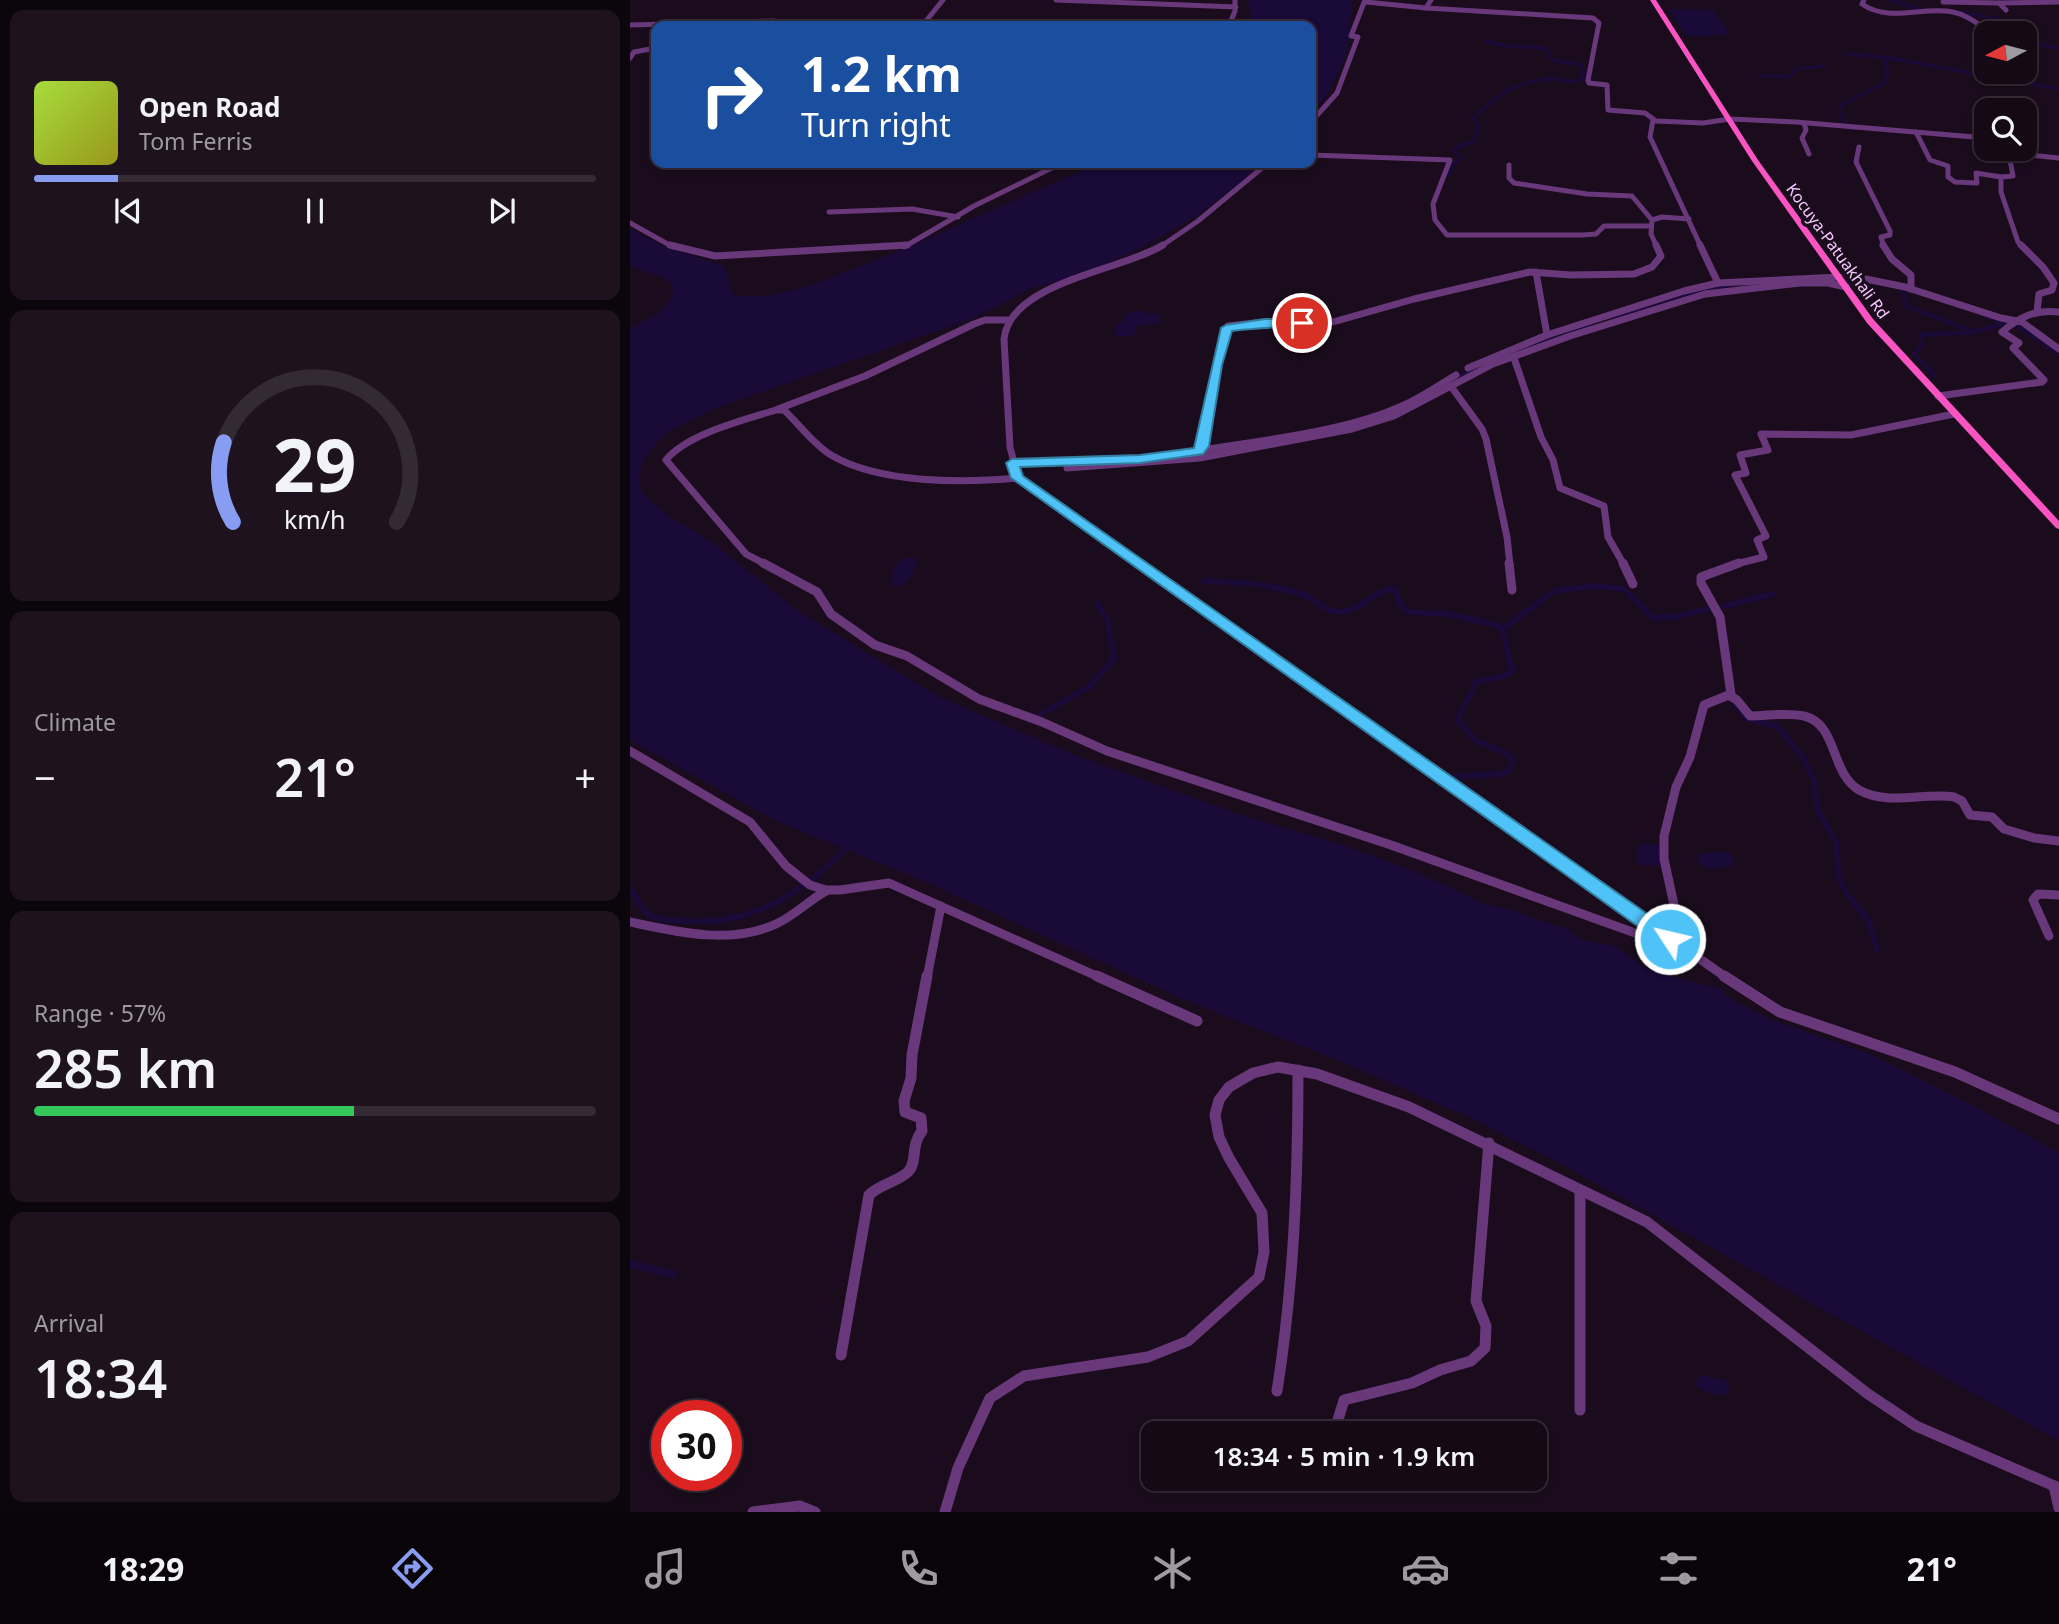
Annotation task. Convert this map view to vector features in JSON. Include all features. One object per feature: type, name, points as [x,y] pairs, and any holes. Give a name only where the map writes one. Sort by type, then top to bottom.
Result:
[{"type":"main road","name":"Kocuya-Patuakhali Rd","points":[[1653,0],[1755,161],[1870,321],[2059,526]]},
{"type":"street","points":[[927,21],[943,0]]},
{"type":"street","points":[[1056,0],[1236,7]]},
{"type":"street","points":[[1231,21],[1236,7],[1235,0]]},
{"type":"street","points":[[1426,8],[1431,0]]},
{"type":"street","points":[[1864,0],[1864,7],[1877,12],[1925,11],[1964,15],[1974,22]]},
{"type":"street","points":[[1316,116],[1337,93],[1358,37],[1351,36],[1365,1],[1426,8],[1593,18],[1599,23],[1591,56],[1589,83],[1607,85],[1608,110],[1644,113],[1653,120],[1703,123],[1730,119],[1974,137]]},
{"type":"street","points":[[1964,10],[1945,8],[1942,1],[2059,2]]},
{"type":"street","points":[[1999,3],[2006,10]]},
{"type":"street","points":[[630,25],[651,25]]},
{"type":"street","points":[[630,58],[634,52],[651,49]]},
{"type":"street","points":[[1653,120],[1650,137],[1718,283]]},
{"type":"street","points":[[1804,123],[1802,138],[1809,154]]},
{"type":"street","points":[[1916,132],[1930,160],[1948,166],[1948,177],[1955,182],[1977,183],[1976,173],[1980,172],[2001,177],[2013,176],[2010,161]]},
{"type":"street","points":[[1859,146],[1856,162],[1891,234],[1881,237],[1882,242],[1896,267],[1911,275],[1911,289]]},
{"type":"street","points":[[1316,155],[1402,156],[1451,160],[1445,168],[1444,181],[1433,204],[1440,229],[1450,235],[1582,235],[1595,234],[1604,226],[1651,223],[1661,217],[1689,219]]},
{"type":"street","points":[[2037,155],[2059,158]]},
{"type":"street","points":[[1198,452],[1203,446],[1216,365],[1228,326],[1265,322],[1333,322],[1414,299],[1536,272],[1554,275],[1634,274],[1652,267],[1661,256],[1652,240],[1651,223],[1632,196],[1587,194],[1513,183],[1509,178],[1509,165]]},
{"type":"street","points":[[630,223],[676,248],[715,256],[903,247],[974,206],[1052,168]]},
{"type":"street","points":[[1262,168],[1150,253],[1036,296],[1009,320],[1005,331],[1005,352],[1012,463],[1018,478],[1689,953],[1780,1012],[1955,1072],[2059,1119]]},
{"type":"street","points":[[2001,177],[1999,183],[2007,211],[2018,232],[2018,242],[2043,267],[2054,283],[2052,290],[2039,294],[2037,311]]},
{"type":"street","points":[[828,212],[912,209],[958,217]]},
{"type":"street","points":[[1536,272],[1547,335]]},
{"type":"street","points":[[1861,278],[1911,289],[2011,324],[2022,322],[2059,349]]},
{"type":"street","points":[[1012,463],[1140,459],[1198,452],[1321,429],[1381,414],[1404,405],[1473,365],[1547,335],[1672,295],[1718,283],[1842,282]]},
{"type":"street","points":[[1067,468],[1175,462],[1331,433],[1394,416],[1475,371],[1570,336],[1705,294],[1800,283],[1842,282]]},
{"type":"street","points":[[1938,396],[2043,381],[2031,364],[2013,348],[2019,344],[2003,332],[2011,324],[2041,310],[2059,312]]},
{"type":"street","points":[[1009,320],[985,320],[974,324],[865,376],[776,410],[698,434],[668,456],[667,463],[746,554],[817,592],[831,614],[875,645],[907,656],[979,699],[1042,722],[1096,747],[1391,845],[1689,953]]},
{"type":"street","points":[[1514,358],[1541,437],[1553,460],[1560,488],[1574,496],[1604,506],[1608,537],[1633,584]]},
{"type":"street","points":[[1450,385],[1486,439],[1507,537],[1512,590]]},
{"type":"street","points":[[776,410],[784,410],[830,454],[867,470],[995,481],[1018,478]]},
{"type":"street","points":[[1730,696],[1720,617],[1701,583],[1701,577],[1727,566],[1764,557],[1757,540],[1766,536],[1735,475],[1746,473],[1740,455],[1768,450],[1761,434],[1851,435],[1954,414]]},
{"type":"street","points":[[1670,939],[1676,915],[1664,859],[1664,836],[1679,777],[1690,757],[1704,705],[1708,701],[1730,696],[1737,700],[1750,716],[1800,716],[1814,720],[1822,728],[1839,769],[1847,781],[1870,795],[1878,798],[1921,795],[1955,798],[1962,801],[1970,815],[1992,817],[2004,829],[2034,838],[2059,841]]},
{"type":"street","points":[[630,751],[750,822],[786,866],[810,885],[826,890],[889,883],[1197,1021]]},
{"type":"street","points":[[630,922],[689,933],[751,932],[775,924],[826,890]]},
{"type":"street","points":[[2049,936],[2033,900],[2038,894],[2059,895]]},
{"type":"street","points":[[841,1355],[869,1195],[877,1187],[908,1173],[913,1163],[914,1141],[922,1131],[920,1118],[905,1112],[903,1107],[913,1073],[912,1055],[941,906]]},
{"type":"street","points":[[945,1512],[958,1468],[990,1398],[995,1393],[1024,1376],[1148,1357],[1188,1340],[1259,1277],[1264,1252],[1262,1213],[1229,1158],[1215,1115],[1219,1100],[1229,1087],[1247,1076],[1278,1067],[1317,1074],[1409,1107],[1489,1143],[1580,1191],[1647,1222],[1868,1394],[1916,1426],[2057,1487],[2059,1507]]},
{"type":"street","points":[[1277,1391],[1294,1267],[1298,1187],[1298,1070]]},
{"type":"street","points":[[1337,1421],[1344,1400],[1412,1383],[1440,1370],[1471,1361],[1485,1348],[1486,1326],[1476,1301],[1489,1143]]},
{"type":"street","points":[[1580,1191],[1580,1410]]},
{"type":"street","points":[[753,1512],[800,1506],[815,1512]]},
{"type":"shaded area","points":[[1248,0],[1352,0],[1348,50],[1329,92],[1316,109],[1316,21],[1252,21]]},
{"type":"shaded area","points":[[1668,9],[1714,10],[1730,35],[1686,36]]},
{"type":"shaded area","points":[[1089,168],[1259,168],[1198,215],[1145,246],[1100,267],[1062,281],[1032,288],[976,317],[719,407],[670,430],[644,460],[638,478],[643,494],[669,516],[716,545],[798,611],[939,697],[1077,756],[1241,815],[1339,844],[1414,871],[1485,904],[1515,911],[1571,931],[1581,940],[1616,946],[1649,970],[1723,990],[1723,995],[1775,1021],[1867,1053],[1985,1112],[2059,1153],[2059,1441],[1561,1164],[1467,1116],[1337,1060],[1185,1000],[926,882],[774,820],[630,740],[630,328],[659,313],[669,302],[673,287],[667,279],[630,266],[630,229],[663,246],[724,266],[734,295],[750,296],[783,293],[816,283],[953,228]]},
{"type":"shaded area","points":[[1143,310],[1150,315],[1161,313],[1159,325],[1138,325],[1133,336],[1115,337],[1116,325],[1122,322],[1128,313]]},
{"type":"shaded area","points":[[906,558],[915,558],[913,574],[903,584],[893,587],[894,569]]},
{"type":"shaded area","points":[[1640,843],[1659,845],[1660,866],[1638,865],[1637,852]]},
{"type":"shaded area","points":[[1720,851],[1730,853],[1735,862],[1733,866],[1709,869],[1700,865],[1697,859],[1699,854]]},
{"type":"shaded area","points":[[1699,1375],[1727,1380],[1730,1393],[1716,1395],[1702,1390],[1695,1384]]},
{"type":"waterway","points":[[1891,0],[1922,10]]},
{"type":"waterway","points":[[1954,11],[2001,21]]},
{"type":"waterway","points":[[1449,174],[1453,165],[1461,158],[1454,151],[1455,148],[1474,141],[1479,128],[1473,117],[1500,96],[1534,81],[1572,81],[1584,78],[1582,65],[1553,60],[1545,48],[1506,46],[1485,41]]},
{"type":"waterway","points":[[2037,44],[2059,48]]},
{"type":"waterway","points":[[1848,54],[1890,58]]},
{"type":"waterway","points":[[1842,124],[1844,120],[1840,112],[1841,105],[1884,83],[1888,73],[1885,61],[1890,58]]},
{"type":"waterway","points":[[1890,58],[2059,89]]},
{"type":"waterway","points":[[1760,76],[1789,77],[1797,69],[1824,66]]},
{"type":"waterway","points":[[1839,280],[1867,282]]},
{"type":"waterway","points":[[1614,319],[1694,293],[1731,285]]},
{"type":"waterway","points":[[1904,290],[1905,306],[1972,331]]},
{"type":"waterway","points":[[1985,316],[2021,328],[2059,354]]},
{"type":"waterway","points":[[1935,376],[1914,354],[1922,345],[1921,335],[1974,332],[2002,324]]},
{"type":"waterway","points":[[1524,348],[1590,326]]},
{"type":"waterway","points":[[1453,379],[1475,369]]},
{"type":"waterway","points":[[1204,581],[1278,588],[1301,594],[1335,612],[1348,611],[1380,592],[1395,589],[1401,606],[1409,612],[1448,614],[1500,626],[1513,670],[1505,676],[1475,682],[1458,720],[1475,740],[1506,753],[1513,761],[1509,771],[1501,774],[1448,777]]},
{"type":"waterway","points":[[1503,629],[1554,591],[1594,586],[1624,589],[1653,618],[1679,616],[1707,609]]},
{"type":"waterway","points":[[1724,606],[1772,594]]},
{"type":"waterway","points":[[1039,715],[1089,687],[1114,659],[1108,621],[1097,604]]},
{"type":"waterway","points":[[1735,704],[1747,719],[1777,726],[1802,756],[1814,780],[1817,809],[1836,842],[1839,878],[1846,893],[1868,920],[1877,950]]},
{"type":"waterway","points":[[811,881],[849,846]]},
{"type":"waterway","points":[[630,889],[643,909],[653,917],[665,920],[714,921],[759,910],[802,886]]},
{"type":"waterway","points":[[630,1264],[673,1274]]},
{"type":"route","points":[[1302,323],[1265,322],[1226,328],[1216,365],[1214,391],[1203,446],[1198,452],[1161,458],[1012,463],[1018,478],[1188,601],[1670,939]]}]
